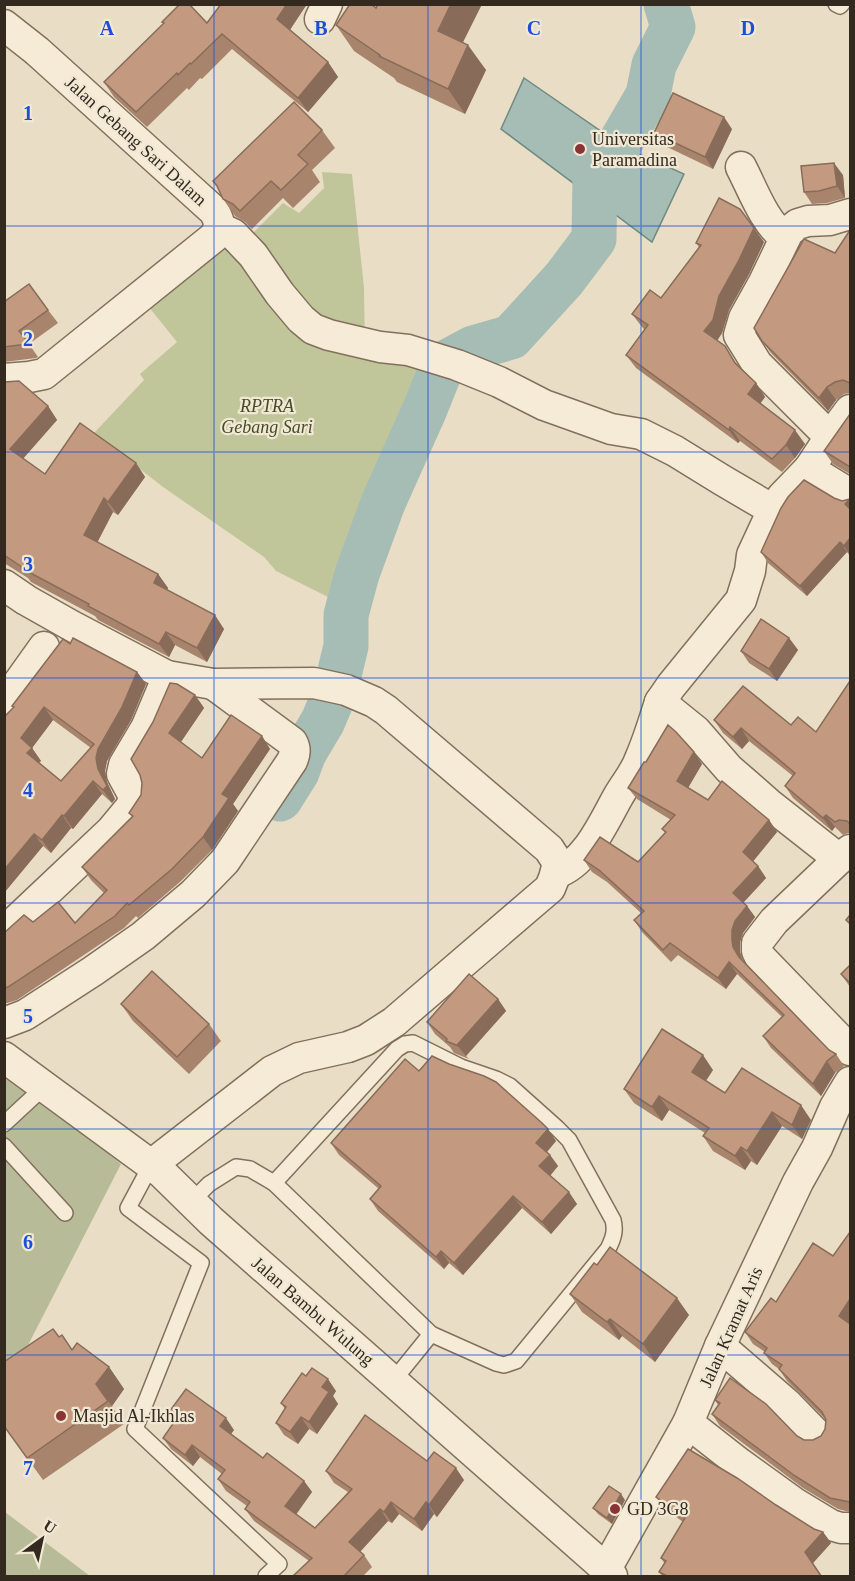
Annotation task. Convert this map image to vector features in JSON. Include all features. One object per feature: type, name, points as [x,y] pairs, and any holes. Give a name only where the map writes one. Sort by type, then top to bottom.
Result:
[{"type":"street","name":"Jalan Gebang Sari Dalam","points":[[4,25],[37,51],[214,212],[219,220],[220,228]]},
{"type":"street","points":[[741,167],[769,222],[785,238]]},
{"type":"street","points":[[830,436],[757,364],[739,335],[744,318],[788,232],[798,224],[808,221],[830,220],[850,214]]},
{"type":"street","points":[[4,379],[44,374],[214,237],[220,228],[233,234],[253,255],[280,294],[301,319],[313,329],[356,342],[408,350],[444,361],[499,382],[544,405],[611,429],[641,434],[675,450],[773,510]]},
{"type":"street","points":[[556,873],[583,855],[607,820],[619,794],[634,774],[660,702],[741,600],[750,571],[752,555],[773,510],[782,497],[809,469],[850,410]]},
{"type":"street","points":[[809,469],[850,494]]},
{"type":"street","points":[[4,585],[72,626],[166,676],[213,684],[314,683],[346,690],[374,702],[549,849],[558,862],[550,888],[394,1023],[366,1040],[348,1047],[299,1058],[272,1071],[151,1165]]},
{"type":"street","points":[[4,703],[44,647]]},
{"type":"street","points":[[4,932],[111,831],[130,808],[134,800],[122,774],[124,765],[146,728],[166,676]]},
{"type":"street","points":[[4,1023],[26,1015],[93,971],[143,936],[193,894],[225,861],[292,761],[295,754],[292,742],[213,684]]},
{"type":"street","points":[[660,702],[696,731],[729,769],[769,804],[845,854],[774,921],[757,943],[757,951],[760,957],[850,1050]]},
{"type":"street","name":"Jalan Bambu Wulung","points":[[4,1057],[162,1173],[211,1221],[609,1573]]},
{"type":"street","name":"Jalan Kramat Aris","points":[[609,1573],[688,1423],[720,1346],[798,1182],[850,1082]]},
{"type":"street","points":[[720,1346],[786,1403],[817,1435]]},
{"type":"street","points":[[688,1423],[793,1502],[831,1525],[841,1528],[850,1527]]},
{"type":"lane","points":[[836,4],[840,6],[842,4]]},
{"type":"lane","points":[[191,1202],[209,1184],[236,1167],[250,1169],[274,1183],[431,1334],[504,1365],[516,1361],[608,1249],[613,1238],[613,1220],[568,1140],[557,1128],[510,1086],[461,1068],[413,1043],[405,1044],[397,1050],[274,1183]]},
{"type":"lane","points":[[4,1124],[45,1086]]},
{"type":"lane","points":[[4,1146],[65,1213]]},
{"type":"lane","points":[[151,1165],[128,1208],[201,1263],[135,1429],[279,1564],[266,1576]]},
{"type":"lane","points":[[393,1381],[431,1334]]},
{"type":"green space","name":"RPTRA Gebang Sari","points":[[322,172],[352,174],[364,288],[365,354],[433,369],[408,430],[361,531],[336,601],[276,571],[264,557],[163,487],[94,433],[144,380],[140,374],[177,342],[144,301],[224,235],[246,240],[283,203],[299,213],[324,188]]},
{"type":"green space","points":[[5,1067],[121,1164],[5,1390]]},
{"type":"green space","points":[[5,1512],[90,1576],[5,1576]]},
{"type":"water","points":[[524,78],[624,147],[684,174],[652,242],[501,129]]},
{"type":"building","points":[[180,4],[189,4],[207,23],[221,4],[287,4],[277,19],[328,62],[298,98],[222,34],[136,112],[104,82]]},
{"type":"building","points":[[350,4],[371,4],[376,8],[378,4],[451,4],[438,31],[468,45],[448,89],[379,56],[336,25]]},
{"type":"building","points":[[673,93],[724,117],[705,157],[654,133]]},
{"type":"building","points":[[294,102],[322,130],[298,155],[308,164],[281,190],[271,181],[240,211],[223,199],[213,181]]},
{"type":"building","points":[[834,163],[837,186],[804,192],[801,166]]},
{"type":"building","points":[[719,198],[740,209],[754,228],[719,296],[713,320],[704,331],[725,346],[735,363],[756,383],[748,394],[795,430],[786,445],[772,459],[626,355],[648,325],[632,314],[650,290],[661,298],[701,245],[696,243]]},
{"type":"building","points":[[850,230],[850,383],[843,380],[835,382],[827,387],[819,398],[762,341],[754,328],[804,239],[835,253]]},
{"type":"building","points":[[29,284],[48,310],[19,331],[29,343],[4,347],[4,302]]},
{"type":"building","points":[[19,381],[48,406],[10,449],[45,474],[80,423],[136,463],[108,502],[104,498],[84,535],[158,574],[154,583],[215,615],[197,648],[166,632],[159,644],[21,568],[4,555],[4,382]]},
{"type":"building","points":[[850,414],[850,467],[824,451]]},
{"type":"building","points":[[804,480],[834,498],[842,501],[850,499],[845,504],[850,509],[850,538],[844,546],[840,542],[800,586],[761,552],[781,508]]},
{"type":"building","points":[[761,619],[789,638],[769,669],[741,651]]},
{"type":"building","points":[[73,638],[137,672],[122,707],[98,749],[96,758],[98,769],[107,786],[103,790],[93,781],[42,840],[34,834],[4,870],[4,717],[14,707],[12,706],[63,639],[70,644]],"holes":[[[44,707],[94,744],[61,781],[27,753],[32,748],[21,738]]]},
{"type":"building","points":[[850,681],[850,824],[847,821],[835,822],[826,815],[823,818],[785,786],[795,773],[741,728],[733,737],[714,720],[743,686],[791,725],[798,717],[816,732]]},
{"type":"building","points":[[170,683],[177,684],[195,695],[169,733],[202,758],[231,715],[262,736],[222,794],[229,798],[203,837],[172,869],[129,905],[127,903],[115,916],[4,988],[4,933],[24,915],[33,922],[58,902],[75,923],[107,890],[82,867],[133,816],[129,813],[141,795],[142,783],[131,759],[153,722]]},
{"type":"building","points":[[668,725],[694,752],[677,781],[708,800],[722,781],[769,820],[743,852],[758,866],[733,893],[747,906],[735,921],[732,930],[733,947],[739,957],[829,1050],[836,1054],[827,1061],[813,1084],[763,1036],[784,1015],[729,962],[718,978],[670,943],[663,950],[634,920],[644,911],[599,870],[584,860],[600,837],[638,862],[666,832],[662,829],[675,815],[628,788]]},
{"type":"building","points":[[850,965],[850,983],[841,974]]},
{"type":"building","points":[[152,971],[209,1024],[177,1057],[121,1004]]},
{"type":"building","points":[[469,974],[498,999],[457,1045],[461,1047],[446,1041],[447,1039],[427,1022]]},
{"type":"building","points":[[662,1029],[703,1055],[692,1072],[725,1093],[742,1068],[801,1105],[792,1125],[772,1112],[747,1151],[741,1147],[735,1156],[703,1136],[709,1128],[659,1096],[652,1107],[624,1089]]},
{"type":"building","points":[[432,1056],[496,1082],[542,1123],[548,1129],[536,1143],[550,1155],[539,1166],[569,1192],[542,1222],[513,1196],[454,1263],[441,1251],[436,1257],[370,1199],[381,1186],[331,1143],[405,1059],[419,1071]]},
{"type":"building","points":[[850,1232],[850,1299],[839,1316],[850,1324],[850,1502],[830,1498],[795,1476],[712,1414],[720,1403],[715,1400],[730,1378],[766,1404],[797,1436],[804,1440],[813,1440],[821,1436],[826,1420],[822,1412],[779,1369],[782,1365],[764,1353],[767,1348],[745,1332],[771,1298],[776,1302],[813,1243],[833,1256]]},
{"type":"building","points":[[610,1247],[677,1298],[643,1344],[610,1319],[607,1322],[570,1294],[594,1263],[597,1265]]},
{"type":"building","name":"Masjid Al-Ikhlas","points":[[53,1329],[59,1337],[62,1335],[72,1350],[77,1343],[109,1367],[96,1384],[108,1401],[27,1458],[4,1426],[4,1362]]},
{"type":"building","points":[[312,1368],[328,1379],[322,1387],[329,1392],[309,1422],[301,1417],[290,1432],[276,1423],[286,1407],[281,1403],[302,1373],[306,1376]]},
{"type":"building","points":[[186,1389],[226,1418],[220,1426],[263,1458],[267,1453],[304,1481],[285,1506],[315,1528],[352,1489],[326,1471],[365,1415],[427,1461],[434,1452],[456,1468],[429,1505],[426,1502],[414,1519],[391,1502],[384,1512],[380,1509],[349,1542],[364,1555],[344,1576],[293,1576],[312,1558],[245,1509],[250,1502],[218,1479],[225,1470],[192,1445],[185,1455],[163,1438],[177,1418],[169,1412]]},
{"type":"building","points":[[688,1449],[814,1529],[823,1532],[805,1552],[821,1576],[667,1576],[659,1572],[666,1561],[661,1558],[685,1518],[656,1497]]},
{"type":"building","points":[[609,1486],[621,1494],[607,1518],[593,1508]]},
{"type":"waterway","points":[[280,799],[297,772],[304,753],[323,721],[335,692],[346,646],[346,615],[357,574],[383,503],[443,364],[473,348],[511,337],[564,279],[594,239],[595,176],[619,145],[648,95],[654,65],[673,27],[666,4]]},
{"type":"place","name":"Universitas Paramadina","points":[[580,149]]},
{"type":"place","name":"Masjid Al-Ikhlas","points":[[61,1416]]},
{"type":"place","name":"GD 3G8","points":[[615,1509]]}]
